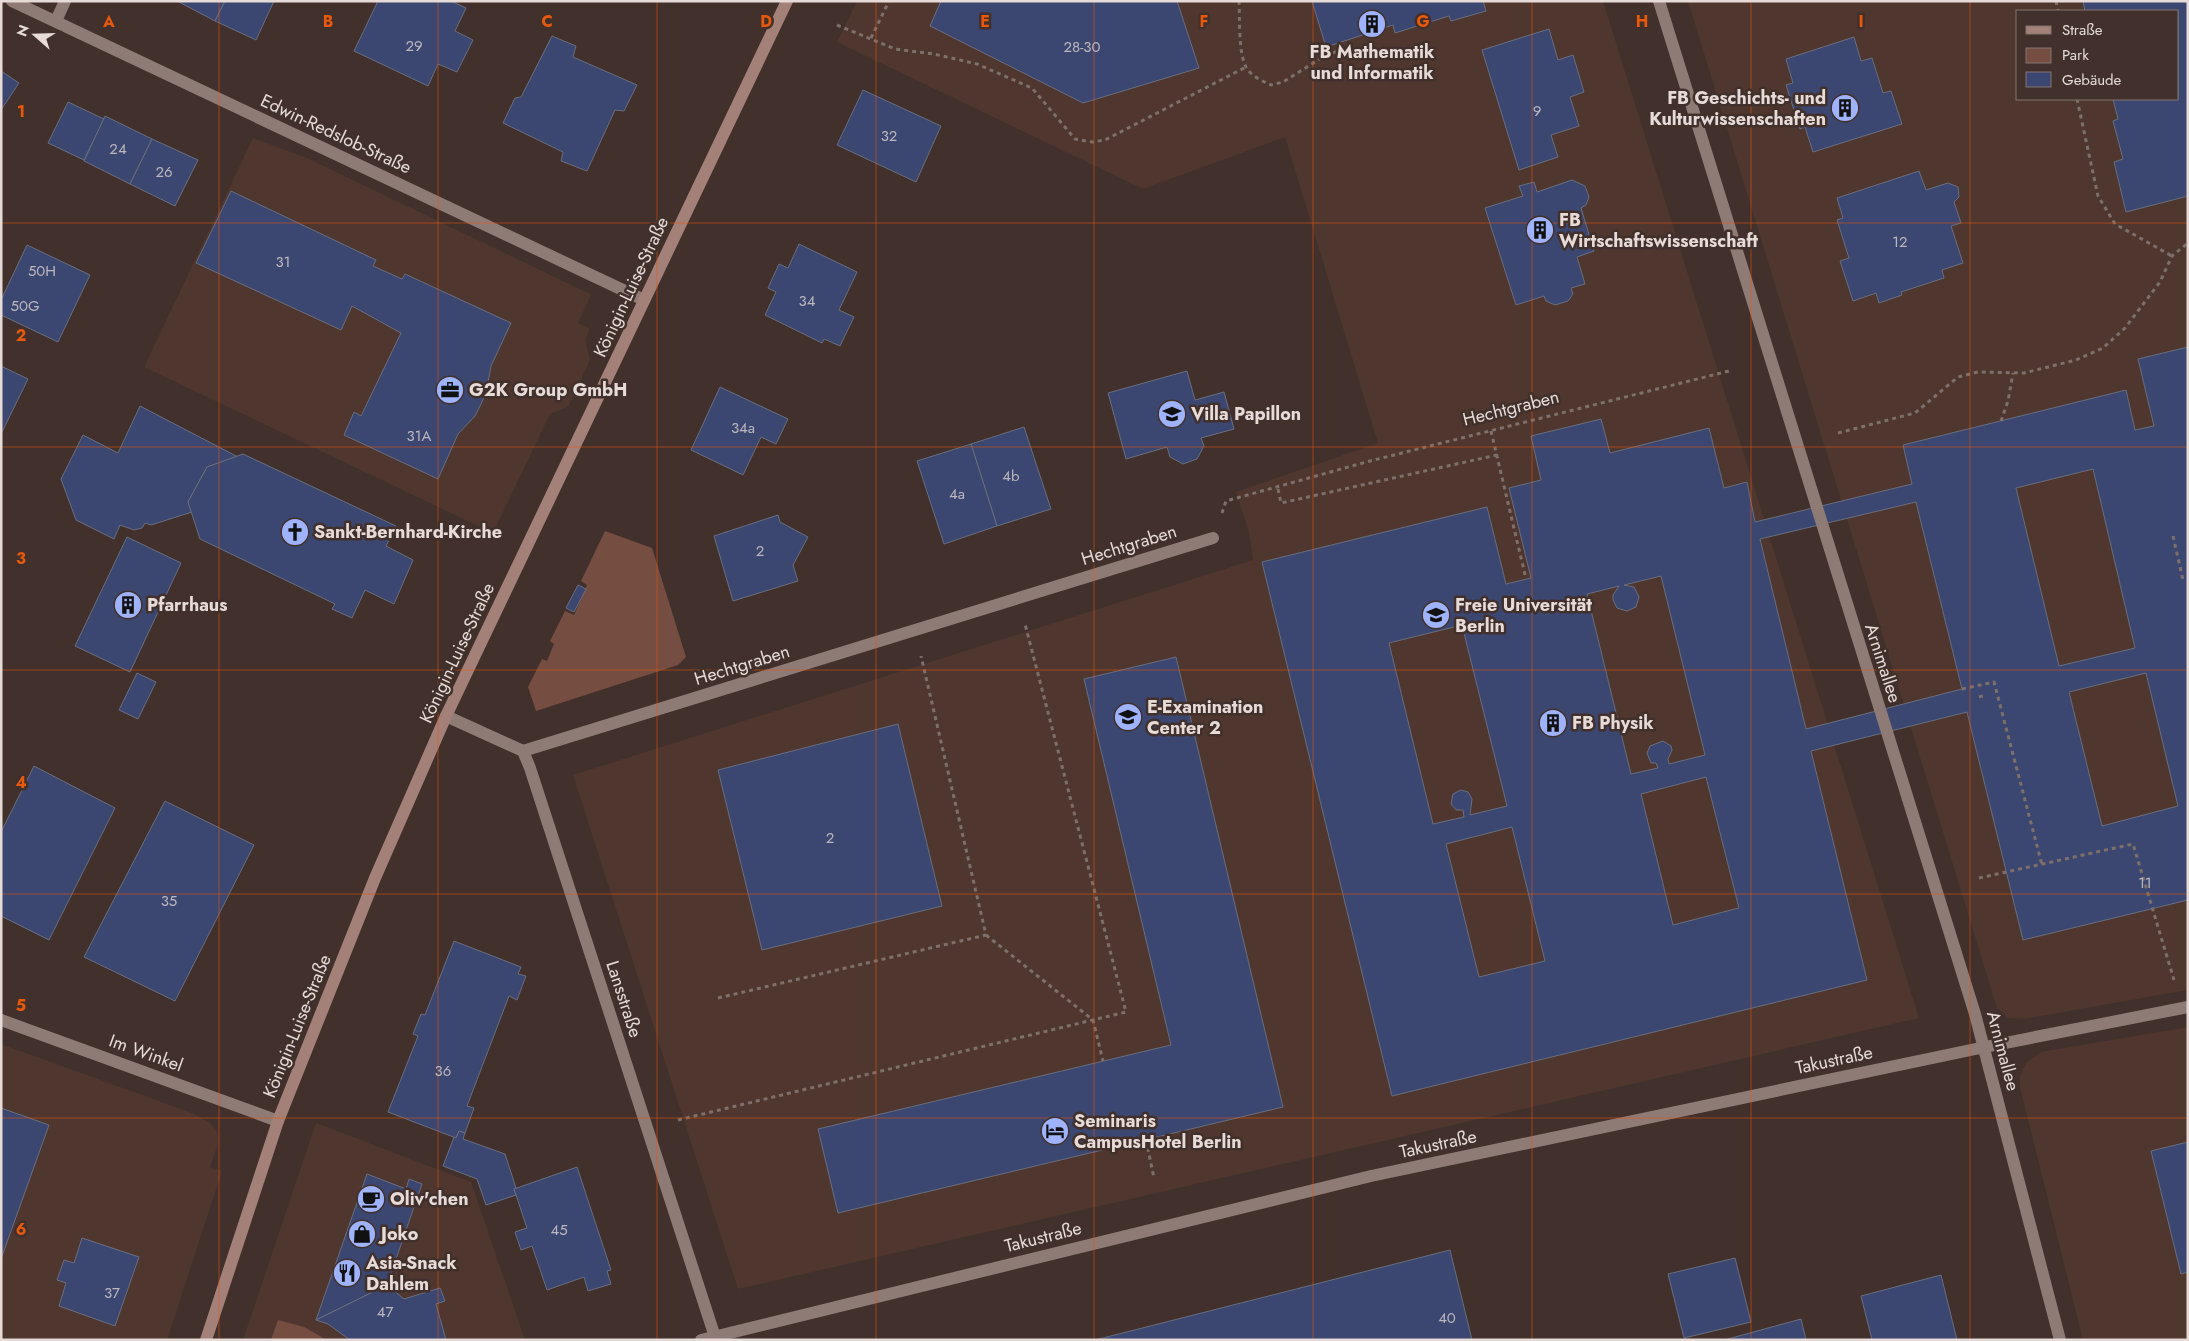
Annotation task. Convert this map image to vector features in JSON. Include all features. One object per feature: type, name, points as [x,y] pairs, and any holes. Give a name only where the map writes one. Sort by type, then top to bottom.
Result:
[{"type":"main road","name":"Königin-Luise-Straße","points":[[206,1340],[278,1121],[375,878],[446,716],[787,1]]},
{"type":"street","name":"Edwin-Redslob-Straße","points":[[12,1],[644,300]]},
{"type":"street","points":[[56,21],[65,1]]},
{"type":"street","name":"Arnimallee","points":[[1659,1],[1985,1047],[2060,1340]]},
{"type":"street","name":"Hechtgraben","points":[[522,751],[1213,538]]},
{"type":"street","points":[[446,716],[522,751]]},
{"type":"street","name":"Lansstraße","points":[[522,751],[537,787],[715,1338]]},
{"type":"street","name":"Takustraße","points":[[700,1340],[715,1338],[1371,1176],[1985,1047],[2188,1008]]},
{"type":"street","name":"Im Winkel","points":[[1,1020],[278,1121]]},
{"type":"path","points":[[872,38],[889,1]]},
{"type":"path","points":[[1239,1],[1242,47],[1246,67],[1255,77],[1271,85],[1283,82],[1326,55],[1351,47]]},
{"type":"path","points":[[836,25],[872,38],[895,49],[934,54],[977,64],[1032,88],[1075,139],[1092,142],[1105,140],[1246,67]]},
{"type":"path","points":[[2077,100],[2098,196],[2115,224],[2172,256]]},
{"type":"path","points":[[1838,433],[1915,413],[1958,377],[1978,372],[2024,373],[2076,360],[2103,348],[2125,328],[2154,290],[2172,256],[2188,243]]},
{"type":"path","name":"Hechtgraben","points":[[1213,538],[1226,502],[1370,461],[1729,371]]},
{"type":"path","points":[[2001,421],[2008,401],[2013,373]]},
{"type":"path","points":[[1491,431],[1526,579]]},
{"type":"path","points":[[1278,488],[1281,503],[1497,455]]},
{"type":"path","points":[[2173,536],[2184,580]]},
{"type":"path","points":[[678,1120],[1126,1012],[1018,598]]},
{"type":"path","points":[[914,630],[986,936],[1093,1020],[1103,1061]]},
{"type":"path","points":[[1962,689],[1994,682],[2042,865]]},
{"type":"path","points":[[1979,696],[1986,695]]},
{"type":"path","points":[[1979,878],[2133,844],[2174,980]]},
{"type":"path","points":[[718,998],[986,936]]},
{"type":"path","points":[[1146,1140],[1154,1178]]},
{"type":"shaded area","name":"Freie Universität Berlin","points":[[857,1],[1603,1],[1919,1018],[738,1289],[573,775],[1253,560],[1249,532],[1236,492],[1378,443],[1285,137],[1143,189],[837,42]]},
{"type":"shaded area","points":[[1688,1],[2188,1],[2188,990],[2024,1019],[2008,1018],[1997,1008]]},
{"type":"shaded area","points":[[253,138],[307,158],[590,294],[578,323],[590,329],[585,340],[590,360],[569,405],[550,414],[493,533],[144,367]]},
{"type":"shaded area","points":[[2188,1027],[2188,1340],[2083,1340],[2020,1087],[2020,1076],[2026,1063],[2041,1052]]},
{"type":"shaded area","points":[[1,1044],[192,1113],[210,1123],[217,1132],[219,1141],[210,1167],[222,1171],[167,1340],[1,1340]]},
{"type":"shaded area","points":[[316,1123],[471,1182],[525,1340],[243,1340]]},
{"type":"green space","points":[[605,531],[652,548],[686,657],[678,665],[536,711],[528,687],[542,659],[547,661],[554,644],[550,641],[565,611],[574,615],[587,585],[581,581]]},
{"type":"green space","points":[[278,1320],[304,1327],[327,1340],[271,1340]]},
{"type":"building","points":[[177,1],[225,1],[215,21]]},
{"type":"building","points":[[225,1],[274,1],[256,40],[215,21]]},
{"type":"building","points":[[378,1],[451,1],[466,8],[455,31],[473,40],[457,72],[438,64],[428,86],[354,51]]},
{"type":"building","points":[[941,1],[1177,1],[1199,68],[1083,103],[930,26]]},
{"type":"building","name":"FB Mathematik und Informatik","points":[[1312,1],[1483,1],[1486,11],[1451,21],[1449,16],[1395,33],[1393,25],[1326,47]]},
{"type":"building","points":[[2083,1],[2188,1],[2188,196],[2126,212],[2114,162],[2123,159],[2113,121],[2118,119],[2113,100],[2179,100],[2179,10],[2085,10]]},
{"type":"building","points":[[1549,29],[1558,60],[1573,55],[1584,92],[1570,97],[1579,126],[1551,135],[1558,157],[1519,170],[1482,50]]},
{"type":"building","points":[[552,36],[576,46],[573,57],[637,85],[624,111],[615,110],[587,171],[561,161],[563,152],[503,123],[515,98],[521,97]]},
{"type":"building","name":"FB Geschichts- und Kulturwissenschaften","points":[[1854,37],[1861,61],[1872,58],[1883,93],[1891,91],[1902,124],[1813,152],[1805,127],[1800,129],[1786,85],[1793,83],[1786,59]]},
{"type":"building","points":[[1,71],[19,83],[1,110]]},
{"type":"building","points":[[863,90],[941,126],[916,182],[837,145]]},
{"type":"building","points":[[68,102],[104,119],[84,160],[48,143]]},
{"type":"building","points":[[105,116],[152,139],[130,184],[84,161]]},
{"type":"building","points":[[152,139],[198,160],[175,206],[130,184]]},
{"type":"building","points":[[1919,171],[1926,190],[1948,183],[1958,187],[1959,197],[1954,202],[1961,223],[1951,226],[1963,263],[1942,270],[1944,278],[1901,292],[1902,295],[1879,303],[1876,293],[1853,301],[1840,261],[1849,258],[1837,220],[1843,218],[1837,198]]},
{"type":"building","name":"FB Wirtschaftswissenschaft","points":[[1572,180],[1585,186],[1589,197],[1586,205],[1581,208],[1594,251],[1577,257],[1585,284],[1571,288],[1573,294],[1568,301],[1555,305],[1546,301],[1544,296],[1516,305],[1485,208],[1523,196],[1519,186],[1534,182],[1537,192]]},
{"type":"building","points":[[231,191],[376,260],[373,266],[402,279],[405,274],[511,323],[491,366],[486,393],[481,404],[475,416],[458,434],[438,479],[344,435],[354,412],[361,416],[401,333],[352,306],[341,330],[196,263]]},
{"type":"building","points":[[799,244],[857,272],[839,310],[854,317],[840,346],[824,339],[822,343],[765,315],[776,292],[768,288],[779,264],[788,268]]},
{"type":"building","points":[[27,245],[90,275],[58,342],[1,315],[1,300]]},
{"type":"building","name":"FB Physik","points":[[2188,347],[2188,900],[2023,940],[1967,712],[1811,751],[1867,980],[1392,1096],[1262,562],[1487,507],[1506,584],[1531,578],[1509,488],[1541,480],[1531,436],[1601,419],[1610,453],[1709,428],[1724,488],[1747,482],[1755,522],[1912,484],[1903,445],[2126,390],[2135,430],[2154,426],[2138,359]],"holes":[[[2093,469],[2135,648],[2059,666],[2016,488]],[[1916,502],[1962,689],[1806,729],[1760,539]],[[1661,576],[1705,755],[1669,764],[1668,759],[1672,750],[1671,746],[1663,741],[1650,746],[1647,753],[1651,763],[1656,763],[1658,768],[1631,774],[1587,594],[1619,586],[1613,595],[1613,600],[1617,608],[1627,611],[1636,607],[1639,597],[1634,587],[1624,585]],[[1462,625],[1507,806],[1470,815],[1472,799],[1468,792],[1461,790],[1453,794],[1451,804],[1456,810],[1463,810],[1464,817],[1433,824],[1389,643]],[[2146,673],[2178,806],[2102,826],[2069,692]],[[1706,777],[1739,908],[1673,925],[1641,794]],[[1512,827],[1545,961],[1479,977],[1446,844]]]},
{"type":"building","points":[[1,366],[28,379],[1,434]]},
{"type":"building","name":"Villa Papillon","points":[[1187,371],[1195,400],[1224,392],[1234,429],[1201,438],[1204,446],[1197,459],[1183,464],[1170,457],[1167,447],[1126,459],[1108,393]]},
{"type":"building","points":[[720,387],[788,419],[776,444],[761,437],[743,475],[691,450]]},
{"type":"building","points":[[140,406],[238,457],[207,467],[188,502],[192,512],[151,525],[145,523],[142,528],[134,530],[120,525],[114,539],[76,520],[61,479],[83,435],[118,453]]},
{"type":"building","points":[[1024,427],[1051,509],[997,526],[971,444]]},
{"type":"building","points":[[971,444],[997,526],[944,544],[917,461]]},
{"type":"building","name":"Sankt-Bernhard-Kirche","points":[[243,454],[396,526],[386,546],[413,560],[394,604],[365,590],[352,618],[332,609],[335,604],[200,539],[188,502],[207,467]]},
{"type":"building","points":[[778,515],[780,522],[808,537],[793,565],[798,581],[733,601],[714,536]]},
{"type":"building","name":"Pfarrhaus","points":[[127,537],[181,563],[130,672],[75,646]]},
{"type":"building","points":[[578,585],[586,589],[574,612],[566,608]]},
{"type":"building","points":[[1176,657],[1283,1107],[838,1213],[818,1129],[1171,1045],[1084,679]]},
{"type":"building","points":[[137,673],[156,682],[138,719],[119,710]]},
{"type":"building","points":[[898,724],[942,906],[762,950],[718,770]]},
{"type":"building","points":[[34,766],[115,808],[49,940],[1,916],[1,832]]},
{"type":"building","points":[[165,801],[254,845],[175,1001],[84,957]]},
{"type":"building","points":[[454,941],[521,967],[518,974],[526,976],[517,1000],[509,996],[467,1106],[474,1108],[465,1133],[459,1131],[456,1138],[388,1112],[418,1036],[413,1034],[421,1014],[425,1015]]},
{"type":"building","points":[[1,1108],[49,1125],[1,1259]]},
{"type":"building","points":[[459,1131],[465,1133],[463,1139],[505,1154],[516,1188],[514,1189],[516,1195],[486,1205],[477,1179],[443,1166],[454,1137],[456,1138]]},
{"type":"building","points":[[2188,1142],[2188,1272],[2181,1274],[2151,1151]]},
{"type":"building","points":[[577,1167],[611,1270],[607,1271],[611,1284],[588,1291],[584,1277],[547,1290],[532,1246],[521,1250],[515,1232],[527,1228],[514,1189]]},
{"type":"building","points":[[367,1174],[406,1189],[409,1179],[422,1184],[387,1285],[316,1320]]},
{"type":"building","points":[[82,1238],[139,1257],[115,1326],[59,1306],[66,1283],[57,1280],[64,1260],[74,1263]]},
{"type":"building","points":[[1450,1250],[1472,1340],[1095,1340]]},
{"type":"building","points":[[1735,1258],[1751,1322],[1684,1338],[1668,1274]]},
{"type":"building","points":[[1941,1275],[1957,1340],[1872,1340],[1861,1296]]},
{"type":"building","points":[[387,1285],[404,1299],[440,1288],[445,1301],[436,1304],[446,1340],[350,1340],[328,1324],[316,1320]]},
{"type":"building","points":[[1801,1319],[1806,1340],[1724,1340]]},
{"type":"place","name":"FB Mathematik und Informatik","points":[[1372,24]]},
{"type":"place","name":"FB Geschichts- und Kulturwissenschaften","points":[[1845,108]]},
{"type":"place","name":"FB Wirtschaftswissenschaft","points":[[1540,230]]},
{"type":"place","name":"G2K Group GmbH","points":[[450,390]]},
{"type":"place","name":"Villa Papillon","points":[[1172,414]]},
{"type":"place","name":"Sankt-Bernhard-Kirche","points":[[295,532]]},
{"type":"place","name":"Pfarrhaus","points":[[128,605]]},
{"type":"place","name":"Freie Universität Berlin","points":[[1436,615]]},
{"type":"place","name":"E-Examination Center 2","points":[[1128,717]]},
{"type":"place","name":"FB Physik","points":[[1553,723]]},
{"type":"place","name":"Seminaris CampusHotel Berlin","points":[[1055,1131]]},
{"type":"place","name":"Oliv'chen","points":[[371,1199]]},
{"type":"place","name":"Joko","points":[[362,1234]]},
{"type":"place","name":"Asia-Snack Dahlem","points":[[347,1273]]}]
